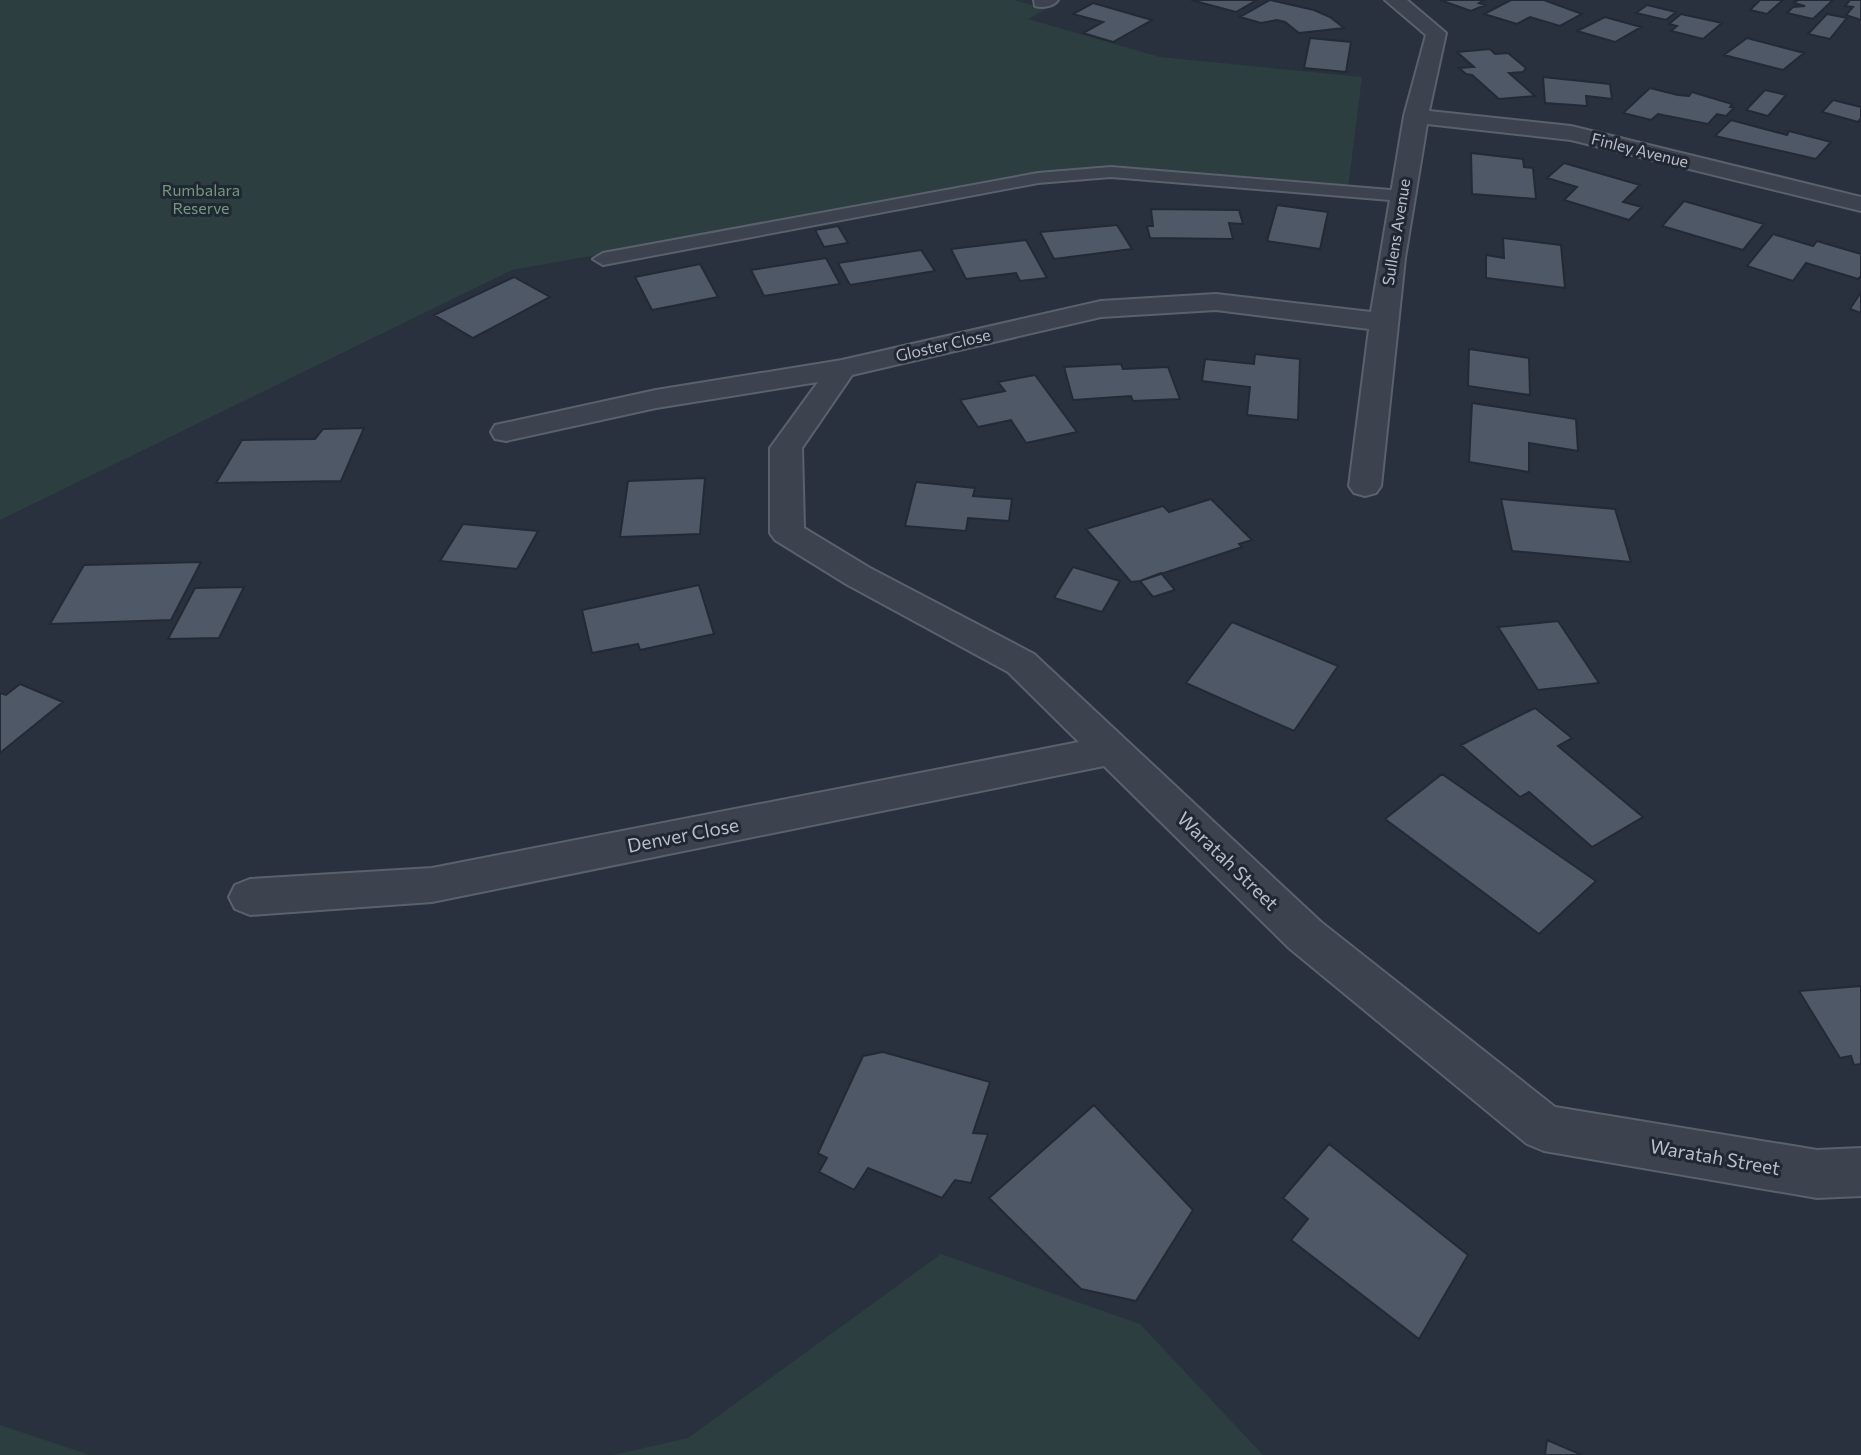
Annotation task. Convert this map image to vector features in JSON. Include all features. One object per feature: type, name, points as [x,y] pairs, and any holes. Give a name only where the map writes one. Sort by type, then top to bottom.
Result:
[{"type":"street","name":"Sullens Avenue","points":[[1365,486],[1382,322],[1415,116],[1436,33],[1395,0]]},
{"type":"street","name":"Finley Avenue","points":[[1415,116],[1571,133],[1861,204]]},
{"type":"street","name":"Gloster Close","points":[[506,432],[656,399],[842,369],[1101,309],[1216,302],[1382,322]]},
{"type":"street","name":"Waratah Street","points":[[842,369],[786,448],[787,533],[858,576],[1021,663],[1305,935],[1544,1128],[1817,1174],[1861,1172]]},
{"type":"street","name":"Denver Close","points":[[250,897],[432,885],[1112,750]]},
{"type":"lane","points":[[603,259],[1038,178],[1111,172],[1402,196]]},
{"type":"green space","name":"Rumbalara Reserve","points":[[0,0],[1014,0],[1046,9],[1028,19],[1160,57],[1362,77],[1348,188],[1091,167],[512,270],[0,520]]},
{"type":"green space","points":[[941,1254],[1140,1324],[1263,1455],[613,1455],[688,1438]]},
{"type":"green space","points":[[0,1425],[90,1455],[0,1455]]},
{"type":"building","points":[[1191,0],[1257,0],[1236,12]]},
{"type":"building","points":[[1270,0],[1314,10],[1330,17],[1344,28],[1299,33],[1285,22],[1277,20],[1261,23],[1240,17]]},
{"type":"building","points":[[1440,0],[1485,0],[1479,3],[1485,5],[1471,11]]},
{"type":"building","points":[[1511,0],[1544,0],[1582,14],[1560,26],[1530,17],[1517,24],[1484,14]]},
{"type":"building","points":[[1760,0],[1783,0],[1767,14],[1750,10]]},
{"type":"building","points":[[1794,0],[1833,0],[1813,19],[1787,13],[1793,7],[1805,6],[1794,3],[1797,1]]},
{"type":"building","points":[[1850,0],[1861,0],[1861,20],[1846,15],[1853,7],[1845,6]]},
{"type":"building","points":[[1093,3],[1152,20],[1113,42],[1083,33],[1103,22],[1073,14]]},
{"type":"building","points":[[1647,5],[1676,12],[1666,20],[1636,13]]},
{"type":"building","points":[[1681,14],[1722,23],[1703,39],[1671,31],[1677,26],[1669,24]]},
{"type":"building","points":[[1827,14],[1847,18],[1830,39],[1808,34]]},
{"type":"building","points":[[1605,17],[1641,27],[1615,42],[1577,31]]},
{"type":"building","points":[[1310,38],[1351,42],[1346,72],[1304,68]]},
{"type":"building","points":[[1747,38],[1804,53],[1783,70],[1724,55]]},
{"type":"building","points":[[1490,49],[1495,54],[1508,53],[1526,68],[1523,72],[1509,73],[1535,96],[1499,99],[1472,75],[1459,68],[1474,67],[1457,52]]},
{"type":"building","points":[[1543,77],[1610,84],[1612,99],[1586,96],[1587,106],[1545,103]]},
{"type":"building","points":[[1650,88],[1678,95],[1689,96],[1692,92],[1732,104],[1730,107],[1734,108],[1726,116],[1717,114],[1708,124],[1658,114],[1651,120],[1623,113]]},
{"type":"building","points":[[1765,90],[1786,95],[1768,116],[1746,110]]},
{"type":"building","points":[[1833,100],[1861,107],[1861,118],[1858,122],[1822,112]]},
{"type":"building","points":[[1731,120],[1787,135],[1789,131],[1831,142],[1816,159],[1715,136]]},
{"type":"building","points":[[1471,153],[1523,159],[1524,167],[1533,168],[1536,199],[1472,194]]},
{"type":"building","points":[[1564,163],[1640,185],[1623,202],[1642,207],[1629,220],[1564,200],[1577,187],[1547,178]]},
{"type":"building","points":[[1684,201],[1764,224],[1743,250],[1662,226]]},
{"type":"building","points":[[1277,205],[1328,212],[1320,249],[1267,241]]},
{"type":"building","points":[[1151,209],[1239,210],[1243,224],[1229,223],[1233,239],[1150,238],[1147,226],[1153,226]]},
{"type":"building","points":[[1117,225],[1132,249],[1054,259],[1040,232]]},
{"type":"building","points":[[838,226],[848,243],[824,247],[815,230]]},
{"type":"building","points":[[1773,234],[1813,246],[1817,241],[1861,254],[1861,276],[1858,279],[1806,263],[1793,281],[1747,266]]},
{"type":"building","points":[[1503,238],[1561,245],[1565,288],[1486,278],[1486,255],[1504,258]]},
{"type":"building","points":[[1026,240],[1047,278],[1020,281],[1016,273],[966,279],[951,249]]},
{"type":"building","points":[[921,250],[935,271],[850,285],[838,263]]},
{"type":"building","points":[[826,258],[840,284],[764,296],[751,270]]},
{"type":"building","points":[[700,264],[718,297],[652,310],[635,277]]},
{"type":"building","points":[[514,277],[550,297],[473,338],[434,315]]},
{"type":"building","points":[[1861,292],[1861,313],[1850,309]]},
{"type":"building","points":[[1469,349],[1529,358],[1530,395],[1468,386]]},
{"type":"building","points":[[1255,354],[1300,359],[1298,420],[1247,415],[1250,387],[1202,381],[1205,359],[1254,364]]},
{"type":"building","points":[[1121,364],[1123,369],[1168,367],[1180,399],[1133,401],[1131,396],[1073,400],[1064,367]]},
{"type":"building","points":[[1035,375],[1077,432],[1026,443],[1011,420],[978,427],[960,400],[1005,391],[998,382]]},
{"type":"building","points":[[1472,403],[1576,419],[1578,451],[1529,443],[1529,472],[1469,462]]},
{"type":"building","points":[[364,428],[341,481],[216,483],[242,440],[315,439],[323,429]]},
{"type":"building","points":[[705,478],[700,534],[620,537],[628,481]]},
{"type":"building","points":[[916,482],[975,488],[973,496],[1012,499],[1009,521],[968,518],[966,531],[905,526]]},
{"type":"building","points":[[1211,499],[1252,540],[1239,544],[1242,547],[1140,581],[1131,582],[1086,529],[1163,506],[1169,512]]},
{"type":"building","points":[[1501,499],[1615,509],[1631,562],[1512,551]]},
{"type":"building","points":[[463,524],[538,531],[517,569],[440,561]]},
{"type":"building","points":[[201,562],[171,620],[50,624],[84,565]]},
{"type":"building","points":[[1073,567],[1120,581],[1102,612],[1054,598]]},
{"type":"building","points":[[1161,573],[1175,590],[1153,597],[1140,581]]},
{"type":"building","points":[[699,585],[714,634],[640,650],[638,644],[592,653],[582,610]]},
{"type":"building","points":[[244,587],[219,638],[168,639],[195,588]]},
{"type":"building","points":[[1558,621],[1599,683],[1538,690],[1498,627]]},
{"type":"building","points":[[1232,622],[1338,666],[1294,731],[1186,683]]},
{"type":"building","points":[[20,684],[63,702],[0,753],[0,693],[6,695]]},
{"type":"building","points":[[1535,708],[1572,738],[1558,746],[1643,817],[1592,847],[1529,792],[1520,797],[1461,745]]},
{"type":"building","points":[[1442,774],[1596,881],[1539,934],[1385,819]]},
{"type":"building","points":[[1861,986],[1861,1064],[1854,1065],[1851,1056],[1840,1058],[1799,991]]},
{"type":"building","points":[[883,1052],[990,1082],[973,1133],[988,1134],[971,1183],[955,1180],[942,1198],[868,1168],[854,1190],[819,1172],[827,1158],[818,1153],[863,1056]]},
{"type":"building","points":[[1094,1105],[1193,1210],[1136,1301],[1081,1289],[989,1198]]},
{"type":"building","points":[[1329,1144],[1468,1255],[1419,1339],[1291,1240],[1308,1219],[1283,1198]]},
{"type":"building","points":[[1547,1440],[1582,1455],[1545,1455]]}]
